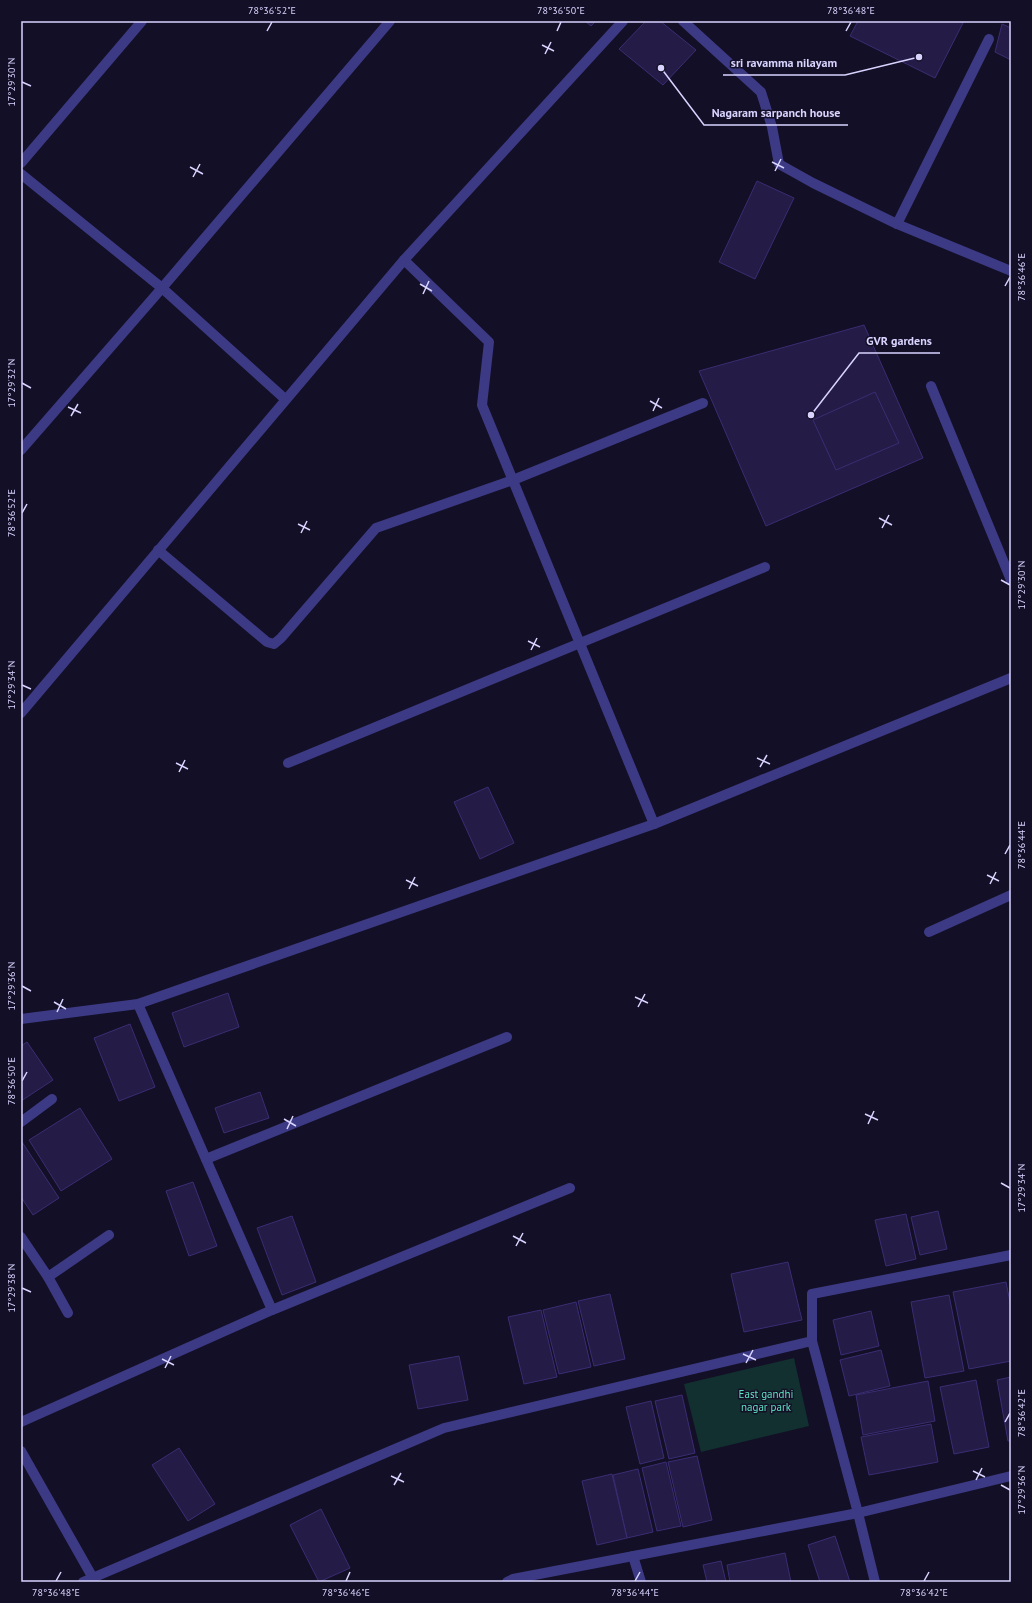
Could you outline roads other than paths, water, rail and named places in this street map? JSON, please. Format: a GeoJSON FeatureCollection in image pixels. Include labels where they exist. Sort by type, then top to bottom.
{"type":"FeatureCollection","features":[{"type":"Feature","properties":{"kind":"street"},"geometry":{"type":"LineString","coordinates":[[21,163],[142,21]]}},
{"type":"Feature","properties":{"kind":"street"},"geometry":{"type":"LineString","coordinates":[[21,450],[162,288],[390,21]]}},
{"type":"Feature","properties":{"kind":"street"},"geometry":{"type":"LineString","coordinates":[[21,713],[404,260],[623,21]]}},
{"type":"Feature","properties":{"kind":"street"},"geometry":{"type":"LineString","coordinates":[[683,21],[761,92],[772,127],[779,164],[813,184],[897,224],[1011,271]]}},
{"type":"Feature","properties":{"kind":"street"},"geometry":{"type":"LineString","coordinates":[[897,224],[988,39]]}},
{"type":"Feature","properties":{"kind":"street"},"geometry":{"type":"LineString","coordinates":[[21,174],[162,288],[285,399]]}},
{"type":"Feature","properties":{"kind":"street"},"geometry":{"type":"LineString","coordinates":[[404,260],[489,342],[482,405],[654,824]]}},
{"type":"Feature","properties":{"kind":"street"},"geometry":{"type":"LineString","coordinates":[[931,386],[1011,580]]}},
{"type":"Feature","properties":{"kind":"street"},"geometry":{"type":"LineString","coordinates":[[158,550],[267,642],[274,644],[281,638],[376,528],[513,480],[703,403]]}},
{"type":"Feature","properties":{"kind":"street"},"geometry":{"type":"LineString","coordinates":[[288,763],[765,567]]}},
{"type":"Feature","properties":{"kind":"street"},"geometry":{"type":"LineString","coordinates":[[21,1019],[138,1004],[654,824],[1011,678]]}},
{"type":"Feature","properties":{"kind":"street"},"geometry":{"type":"LineString","coordinates":[[928,932],[1011,895]]}},
{"type":"Feature","properties":{"kind":"street"},"geometry":{"type":"LineString","coordinates":[[138,1004],[272,1310]]}},
{"type":"Feature","properties":{"kind":"street"},"geometry":{"type":"LineString","coordinates":[[206,1159],[507,1037]]}},
{"type":"Feature","properties":{"kind":"street"},"geometry":{"type":"LineString","coordinates":[[21,1122],[52,1099]]}},
{"type":"Feature","properties":{"kind":"street"},"geometry":{"type":"LineString","coordinates":[[21,1422],[272,1310],[570,1188]]}},
{"type":"Feature","properties":{"kind":"street"},"geometry":{"type":"LineString","coordinates":[[48,1277],[109,1236]]}},
{"type":"Feature","properties":{"kind":"street"},"geometry":{"type":"LineString","coordinates":[[21,1237],[48,1277],[68,1313]]}},
{"type":"Feature","properties":{"kind":"street"},"geometry":{"type":"LineString","coordinates":[[875,1582],[812,1341],[812,1294],[1011,1254]]}},
{"type":"Feature","properties":{"kind":"street"},"geometry":{"type":"LineString","coordinates":[[83,1582],[444,1428],[812,1341]]}},
{"type":"Feature","properties":{"kind":"street"},"geometry":{"type":"LineString","coordinates":[[21,1451],[93,1578]]}},
{"type":"Feature","properties":{"kind":"street"},"geometry":{"type":"LineString","coordinates":[[507,1582],[512,1579],[858,1513],[1011,1476]]}},
{"type":"Feature","properties":{"kind":"street"},"geometry":{"type":"LineString","coordinates":[[633,1556],[641,1582]]}},
{"type":"Feature","properties":{"kind":"place","name":"sri ravamma nilayam"},"geometry":{"type":"Point","coordinates":[919,57]}},
{"type":"Feature","properties":{"kind":"place","name":"Nagaram sarpanch house"},"geometry":{"type":"Point","coordinates":[661,68]}},
{"type":"Feature","properties":{"kind":"place","name":"GVR gardens"},"geometry":{"type":"Point","coordinates":[811,415]}},
{"type":"Feature","properties":{"kind":"park label","name":"East gandhi nagar park"},"geometry":{"type":"Point","coordinates":[766,1400]}}]}
